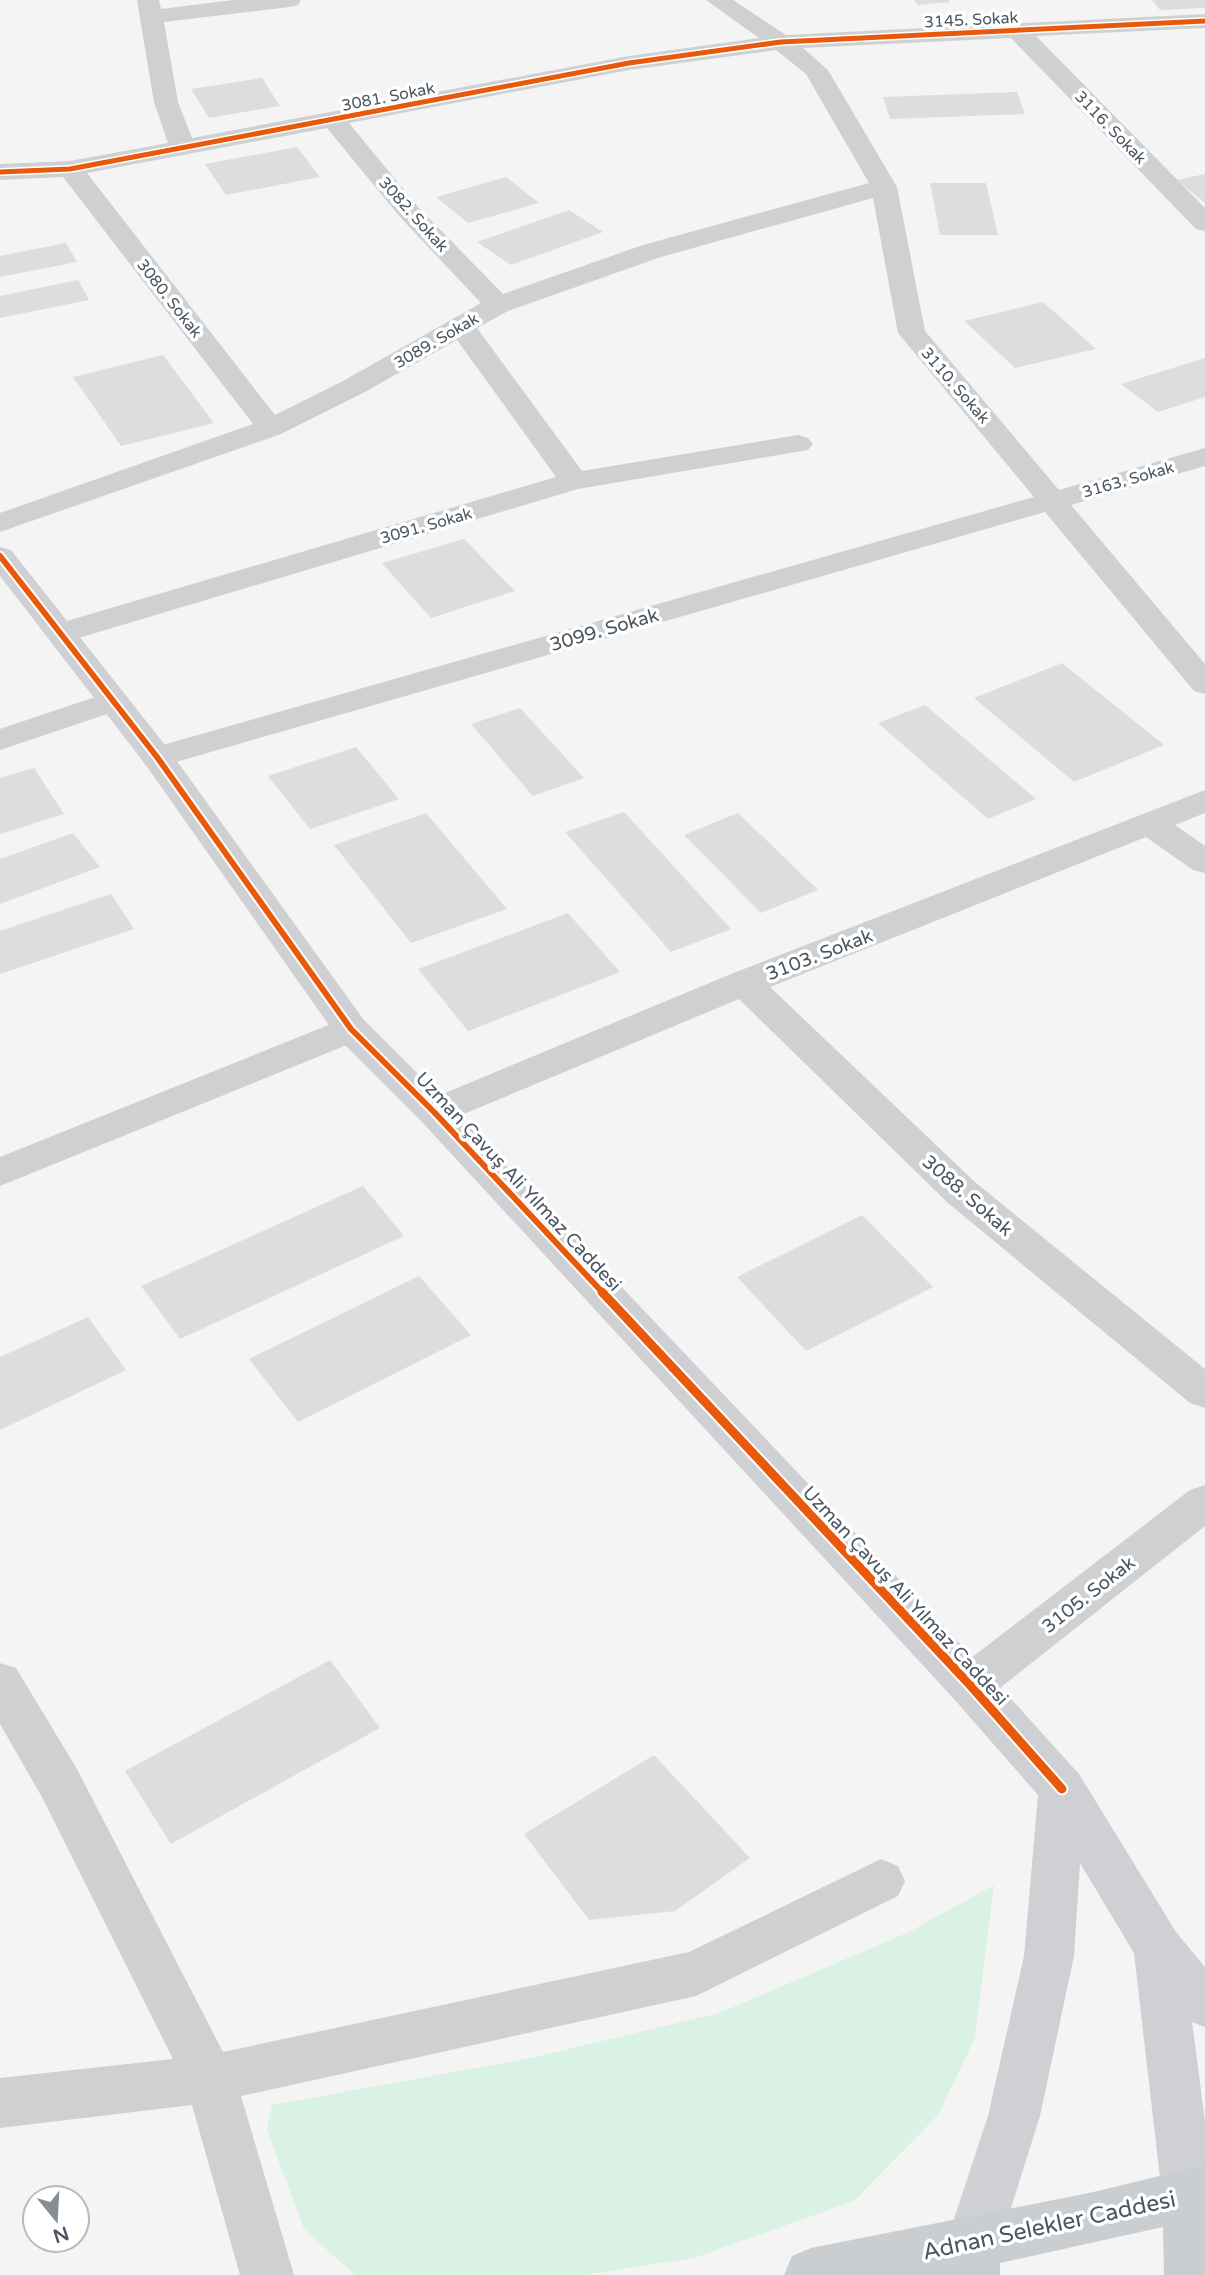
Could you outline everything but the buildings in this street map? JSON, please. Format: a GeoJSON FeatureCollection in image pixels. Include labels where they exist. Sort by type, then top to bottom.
{"type":"FeatureCollection","features":[{"type":"Feature","properties":{"kind":"main road","name":"Adnan Selekler Caddesi"},"geometry":{"type":"LineString","coordinates":[[811,2275],[973,2259],[1089,2219],[1197,2193]]}},
{"type":"Feature","properties":{"kind":"main road"},"geometry":{"type":"LineString","coordinates":[[1191,2275],[1197,2193]]}},
{"type":"Feature","properties":{"kind":"street"},"geometry":{"type":"LineString","coordinates":[[183,149],[166,102],[150,8],[290,0]]}},
{"type":"Feature","properties":{"kind":"street","name":"3110. Sokak"},"geometry":{"type":"LineString","coordinates":[[717,0],[781,41],[816,70],[884,187],[912,333],[1025,465],[1205,684]]}},
{"type":"Feature","properties":{"kind":"street","name":"3145. Sokak"},"geometry":{"type":"LineString","coordinates":[[781,41],[1205,21]]}},
{"type":"Feature","properties":{"kind":"street","name":"3116. Sokak"},"geometry":{"type":"LineString","coordinates":[[1017,30],[1205,223]]}},
{"type":"Feature","properties":{"kind":"street","name":"3081. Sokak"},"geometry":{"type":"LineString","coordinates":[[0,172],[70,169],[629,63],[781,41]]}},
{"type":"Feature","properties":{"kind":"street","name":"3082. Sokak"},"geometry":{"type":"LineString","coordinates":[[334,121],[409,212],[498,305]]}},
{"type":"Feature","properties":{"kind":"street","name":"3080. Sokak"},"geometry":{"type":"LineString","coordinates":[[70,169],[271,428]]}},
{"type":"Feature","properties":{"kind":"street","name":"3089. Sokak"},"geometry":{"type":"LineString","coordinates":[[0,523],[271,428],[353,387],[498,305],[652,251],[884,187]]}},
{"type":"Feature","properties":{"kind":"street"},"geometry":{"type":"LineString","coordinates":[[461,326],[574,481]]}},
{"type":"Feature","properties":{"kind":"street","name":"3091. Sokak"},"geometry":{"type":"LineString","coordinates":[[61,633],[574,481],[798,444]]}},
{"type":"Feature","properties":{"kind":"street","name":"3163. Sokak"},"geometry":{"type":"LineString","coordinates":[[1052,501],[1205,457]]}},
{"type":"Feature","properties":{"kind":"street","name":"3099. Sokak"},"geometry":{"type":"LineString","coordinates":[[157,757],[1052,501]]}},
{"type":"Feature","properties":{"kind":"street","name":"Uzman Çavuş Ali Yılmaz Caddesi"},"geometry":{"type":"LineString","coordinates":[[0,556],[157,757],[351,1029],[434,1112],[970,1685],[1062,1789],[1158,1948],[1205,2004]]}},
{"type":"Feature","properties":{"kind":"street"},"geometry":{"type":"LineString","coordinates":[[0,740],[113,701]]}},
{"type":"Feature","properties":{"kind":"street","name":"3103. Sokak"},"geometry":{"type":"LineString","coordinates":[[434,1112],[744,983],[1205,801]]}},
{"type":"Feature","properties":{"kind":"street"},"geometry":{"type":"LineString","coordinates":[[1151,824],[1205,862]]}},
{"type":"Feature","properties":{"kind":"street","name":"3088. Sokak"},"geometry":{"type":"LineString","coordinates":[[744,983],[962,1193],[1205,1392]]}},
{"type":"Feature","properties":{"kind":"street"},"geometry":{"type":"LineString","coordinates":[[0,1172],[351,1029]]}},
{"type":"Feature","properties":{"kind":"street","name":"3105. Sokak"},"geometry":{"type":"LineString","coordinates":[[970,1685],[1205,1502]]}},
{"type":"Feature","properties":{"kind":"street"},"geometry":{"type":"LineString","coordinates":[[0,1682],[60,1784],[210,2079],[267,2275]]}},
{"type":"Feature","properties":{"kind":"street"},"geometry":{"type":"LineString","coordinates":[[973,2259],[1014,2116],[1049,1956],[1062,1789]]}},
{"type":"Feature","properties":{"kind":"street"},"geometry":{"type":"LineString","coordinates":[[0,2103],[210,2079],[696,1973],[881,1881]]}},
{"type":"Feature","properties":{"kind":"street"},"geometry":{"type":"LineString","coordinates":[[1158,1948],[1197,2193]]}},
{"type":"Feature","properties":{"kind":"green space"},"geometry":{"type":"Polygon","coordinates":[[[994,1885],[975,2038],[938,2115],[854,2201],[694,2258],[583,2275],[355,2275],[304,2229],[267,2130],[272,2105],[531,2058],[719,2013],[909,1932],[994,1885]]]}},
{"type":"Feature","properties":{"kind":"cycle path"},"geometry":{"type":"LineString","coordinates":[[0,172],[70,169],[629,63],[781,42],[1205,21]]}},
{"type":"Feature","properties":{"kind":"cycle path"},"geometry":{"type":"LineString","coordinates":[[0,556],[157,757],[351,1029],[434,1112],[970,1685],[1062,1789]]}}]}
